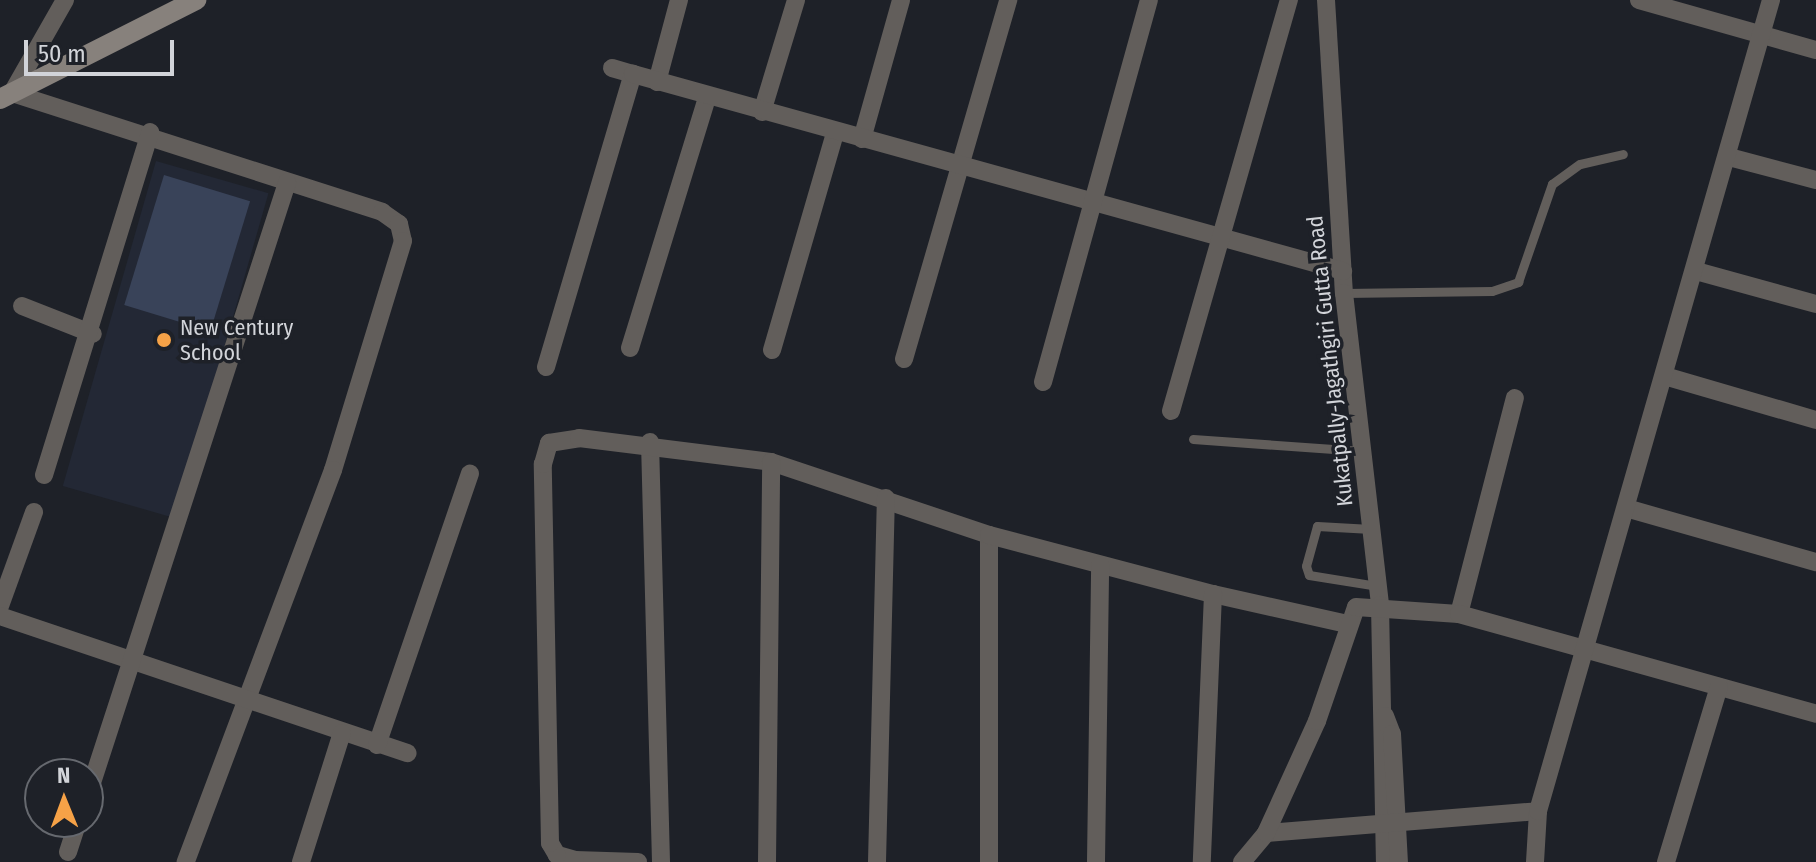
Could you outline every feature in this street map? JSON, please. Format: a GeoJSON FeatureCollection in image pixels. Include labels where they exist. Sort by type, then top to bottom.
{"type":"FeatureCollection","features":[{"type":"Feature","properties":{"kind":"street"},"geometry":{"type":"LineString","coordinates":[[6,96],[65,0]]}},
{"type":"Feature","properties":{"kind":"street"},"geometry":{"type":"LineString","coordinates":[[6,96],[196,0]]}},
{"type":"Feature","properties":{"kind":"street"},"geometry":{"type":"LineString","coordinates":[[657,82],[679,0]]}},
{"type":"Feature","properties":{"kind":"street"},"geometry":{"type":"LineString","coordinates":[[762,112],[796,0]]}},
{"type":"Feature","properties":{"kind":"street"},"geometry":{"type":"LineString","coordinates":[[862,139],[901,0]]}},
{"type":"Feature","properties":{"kind":"street"},"geometry":{"type":"LineString","coordinates":[[904,359],[963,169],[1008,0]]}},
{"type":"Feature","properties":{"kind":"street"},"geometry":{"type":"LineString","coordinates":[[1043,382],[1149,0]]}},
{"type":"Feature","properties":{"kind":"street"},"geometry":{"type":"LineString","coordinates":[[1171,411],[1218,235],[1289,0]]}},
{"type":"Feature","properties":{"kind":"street","name":"Kukatpally-Jagathgiri Gutta Road"},"geometry":{"type":"LineString","coordinates":[[1326,0],[1344,293],[1379,595],[1390,824]]}},
{"type":"Feature","properties":{"kind":"street"},"geometry":{"type":"LineString","coordinates":[[1535,862],[1538,811],[1583,649],[1668,377],[1771,0]]}},
{"type":"Feature","properties":{"kind":"street"},"geometry":{"type":"LineString","coordinates":[[1650,1],[1816,50]]}},
{"type":"Feature","properties":{"kind":"street"},"geometry":{"type":"LineString","coordinates":[[612,68],[707,98],[1343,271]]}},
{"type":"Feature","properties":{"kind":"street"},"geometry":{"type":"LineString","coordinates":[[546,367],[633,74]]}},
{"type":"Feature","properties":{"kind":"street"},"geometry":{"type":"LineString","coordinates":[[6,96],[150,132],[287,183],[382,212],[399,224],[403,241],[333,470],[186,862]]}},
{"type":"Feature","properties":{"kind":"street"},"geometry":{"type":"LineString","coordinates":[[630,348],[707,98]]}},
{"type":"Feature","properties":{"kind":"street"},"geometry":{"type":"LineString","coordinates":[[44,475],[93,334],[150,132]]}},
{"type":"Feature","properties":{"kind":"street"},"geometry":{"type":"LineString","coordinates":[[772,350],[835,133]]}},
{"type":"Feature","properties":{"kind":"street"},"geometry":{"type":"LineString","coordinates":[[1729,157],[1816,180]]}},
{"type":"Feature","properties":{"kind":"street"},"geometry":{"type":"LineString","coordinates":[[101,758],[134,664],[287,183]]}},
{"type":"Feature","properties":{"kind":"street"},"geometry":{"type":"LineString","coordinates":[[1696,271],[1816,304]]}},
{"type":"Feature","properties":{"kind":"street"},"geometry":{"type":"LineString","coordinates":[[22,306],[93,334]]}},
{"type":"Feature","properties":{"kind":"street"},"geometry":{"type":"LineString","coordinates":[[1668,377],[1816,420]]}},
{"type":"Feature","properties":{"kind":"street"},"geometry":{"type":"LineString","coordinates":[[1459,614],[1515,398]]}},
{"type":"Feature","properties":{"kind":"street"},"geometry":{"type":"LineString","coordinates":[[650,442],[661,862]]}},
{"type":"Feature","properties":{"kind":"street"},"geometry":{"type":"LineString","coordinates":[[638,862],[575,860],[557,855],[550,843],[543,464],[549,443],[650,442],[771,462],[989,535],[1213,594],[1347,624]]}},
{"type":"Feature","properties":{"kind":"street"},"geometry":{"type":"LineString","coordinates":[[767,862],[771,462]]}},
{"type":"Feature","properties":{"kind":"street"},"geometry":{"type":"LineString","coordinates":[[377,745],[470,474]]}},
{"type":"Feature","properties":{"kind":"street"},"geometry":{"type":"LineString","coordinates":[[877,862],[886,498]]}},
{"type":"Feature","properties":{"kind":"street"},"geometry":{"type":"LineString","coordinates":[[1626,508],[1816,562]]}},
{"type":"Feature","properties":{"kind":"street"},"geometry":{"type":"LineString","coordinates":[[0,606],[34,512]]}},
{"type":"Feature","properties":{"kind":"street"},"geometry":{"type":"LineString","coordinates":[[989,535],[989,862]]}},
{"type":"Feature","properties":{"kind":"street"},"geometry":{"type":"LineString","coordinates":[[1096,862],[1100,565]]}},
{"type":"Feature","properties":{"kind":"street"},"geometry":{"type":"LineString","coordinates":[[1202,862],[1213,594]]}},
{"type":"Feature","properties":{"kind":"street"},"geometry":{"type":"LineString","coordinates":[[1247,859],[1266,833],[1317,721],[1347,624],[1356,607],[1379,595],[1459,614],[1816,714]]}},
{"type":"Feature","properties":{"kind":"street"},"geometry":{"type":"LineString","coordinates":[[0,616],[245,702],[408,753]]}},
{"type":"Feature","properties":{"kind":"street"},"geometry":{"type":"LineString","coordinates":[[1666,862],[1719,687]]}},
{"type":"Feature","properties":{"kind":"street"},"geometry":{"type":"LineString","coordinates":[[301,862],[342,733]]}},
{"type":"Feature","properties":{"kind":"street"},"geometry":{"type":"LineString","coordinates":[[1266,833],[1538,811]]}},
{"type":"Feature","properties":{"kind":"street"},"geometry":{"type":"LineString","coordinates":[[1385,862],[1390,824]]}},
{"type":"Feature","properties":{"kind":"street"},"geometry":{"type":"LineString","coordinates":[[1390,824],[1399,862]]}},
{"type":"Feature","properties":{"kind":"street"},"geometry":{"type":"LineString","coordinates":[[68,852],[73,838]]}},
{"type":"Feature","properties":{"kind":"lane"},"geometry":{"type":"LineString","coordinates":[[1344,293],[1492,291],[1518,282],[1552,184],[1580,164],[1623,154]]}},
{"type":"Feature","properties":{"kind":"lane"},"geometry":{"type":"LineString","coordinates":[[1193,439],[1362,451]]}},
{"type":"Feature","properties":{"kind":"lane"},"geometry":{"type":"LineString","coordinates":[[1371,529],[1317,526],[1306,566],[1309,575],[1379,595]]}},
{"type":"Feature","properties":{"kind":"shaded area","name":"New Century School"},"geometry":{"type":"Polygon","coordinates":[[[156,161],[268,193],[175,518],[63,486],[156,161]]]}},
{"type":"Feature","properties":{"kind":"shaded area"},"geometry":{"type":"Polygon","coordinates":[[[164,175],[250,201],[210,331],[124,305],[164,175]]]}},
{"type":"Feature","properties":{"kind":"place","name":"New Century School"},"geometry":{"type":"Point","coordinates":[164,340]}}]}
